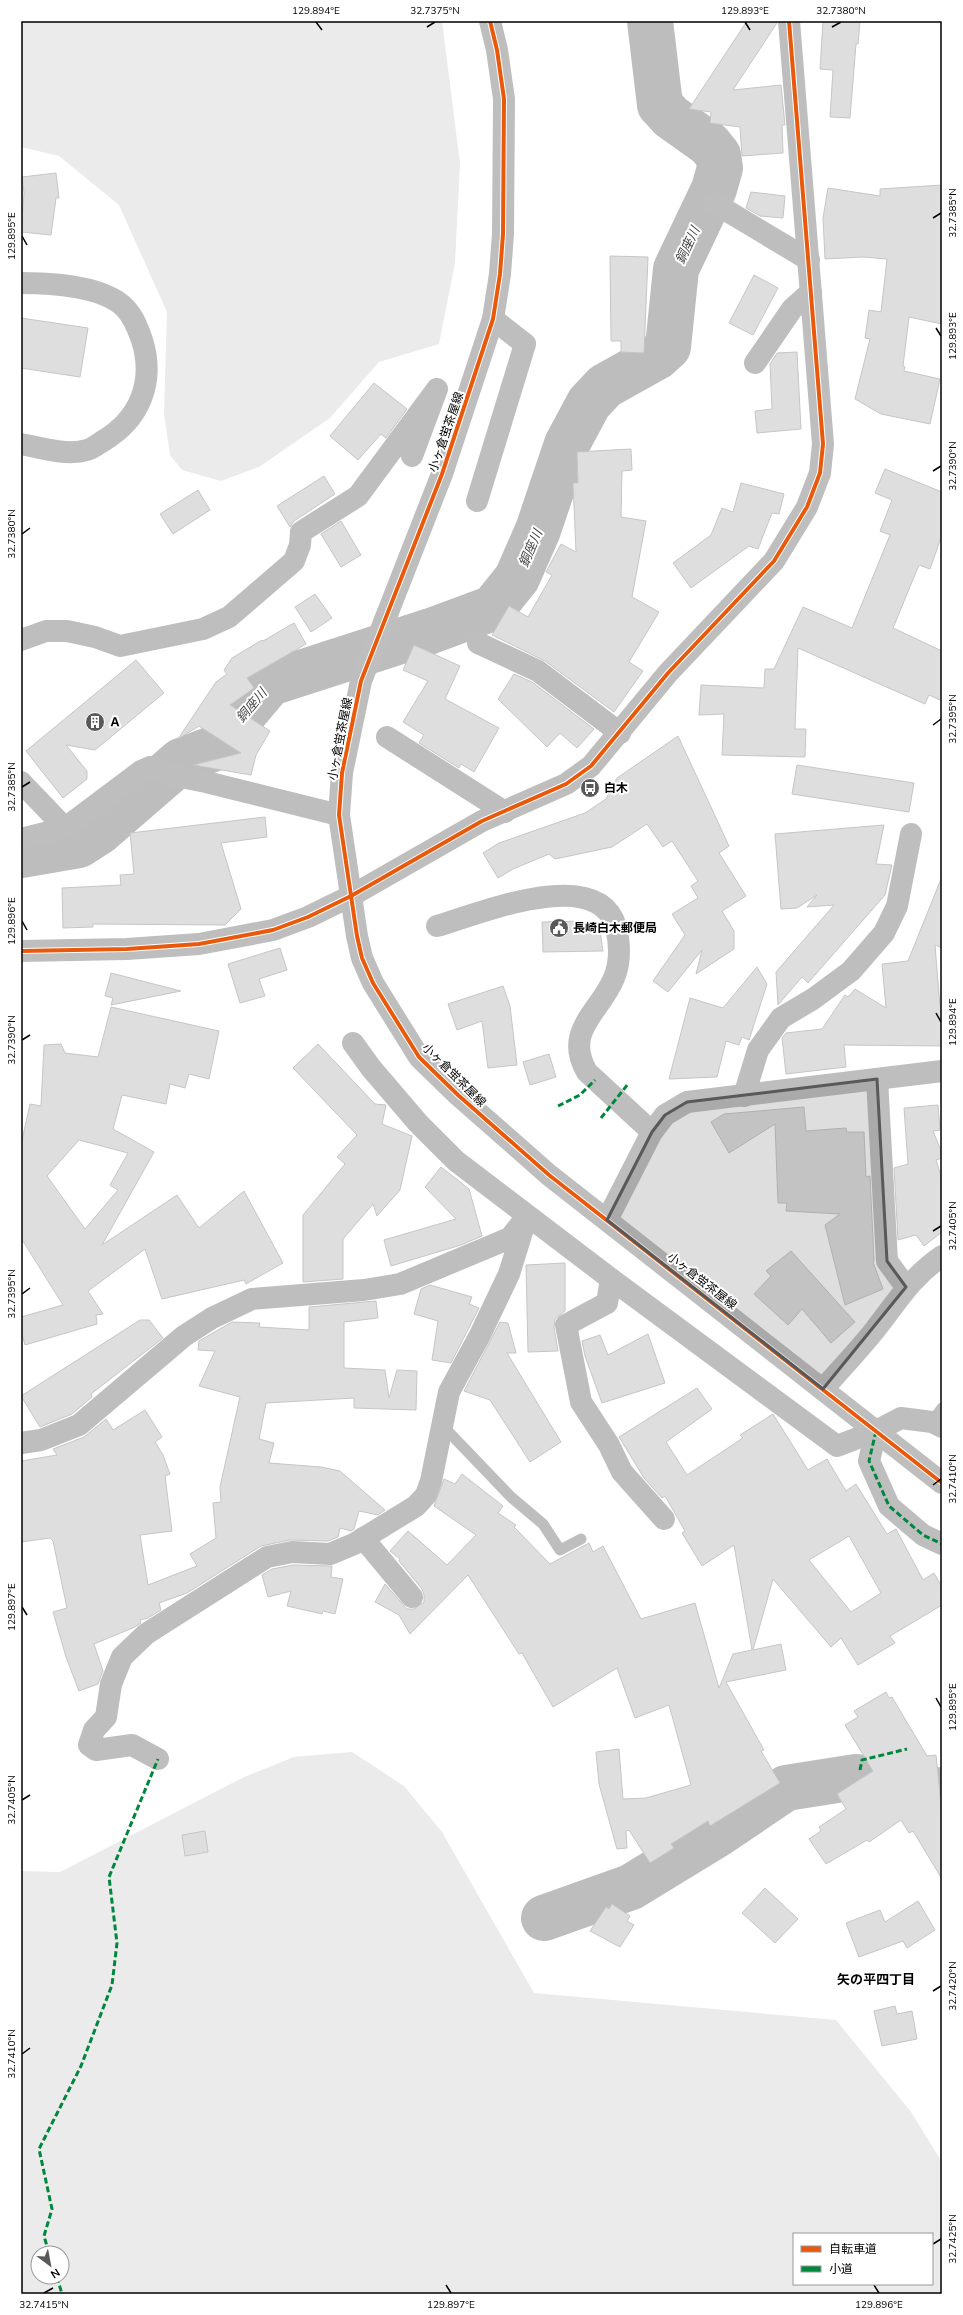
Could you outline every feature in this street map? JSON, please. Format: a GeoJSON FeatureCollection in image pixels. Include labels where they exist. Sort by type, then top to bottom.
{"type":"FeatureCollection","features":[{"type":"Feature","properties":{"kind":"street","name":"小ヶ倉蛍茶屋線"},"geometry":{"type":"LineString","coordinates":[[490,21],[497,50],[504,99],[503,234],[493,320],[442,474],[361,682],[342,773],[339,815],[357,936],[362,958],[373,983],[419,1057],[458,1095],[549,1175],[942,1484]]}},
{"type":"Feature","properties":{"kind":"street"},"geometry":{"type":"LineString","coordinates":[[21,951],[127,949],[199,944],[273,930],[308,917],[351,896],[482,822],[572,780],[592,766],[668,673],[774,561],[807,507],[820,473],[823,444],[789,21]]}},
{"type":"Feature","properties":{"kind":"street"},"geometry":{"type":"LineString","coordinates":[[714,203],[808,260]]}},
{"type":"Feature","properties":{"kind":"street"},"geometry":{"type":"LineString","coordinates":[[21,283],[88,290],[112,299],[125,308],[138,327],[146,353],[146,379],[142,398],[133,415],[118,432],[87,450],[65,451],[21,444]]}},
{"type":"Feature","properties":{"kind":"street"},"geometry":{"type":"LineString","coordinates":[[755,363],[792,308],[811,292]]}},
{"type":"Feature","properties":{"kind":"street"},"geometry":{"type":"LineString","coordinates":[[477,502],[525,344],[493,320]]}},
{"type":"Feature","properties":{"kind":"street"},"geometry":{"type":"LineString","coordinates":[[21,640],[46,631],[68,631],[95,636],[120,646],[203,629],[229,617],[294,561],[300,545],[301,532],[358,496],[437,389],[412,456]]}},
{"type":"Feature","properties":{"kind":"street"},"geometry":{"type":"LineString","coordinates":[[478,643],[538,670],[620,733]]}},
{"type":"Feature","properties":{"kind":"street"},"geometry":{"type":"LineString","coordinates":[[387,737],[505,812]]}},
{"type":"Feature","properties":{"kind":"street"},"geometry":{"type":"LineString","coordinates":[[21,839],[65,828],[141,771],[150,767],[176,776],[339,815]]}},
{"type":"Feature","properties":{"kind":"street"},"geometry":{"type":"LineString","coordinates":[[21,782],[65,828]]}},
{"type":"Feature","properties":{"kind":"street"},"geometry":{"type":"LineString","coordinates":[[744,1096],[758,1050],[781,1018],[813,999],[851,971],[884,933],[897,906],[911,834]]}},
{"type":"Feature","properties":{"kind":"street"},"geometry":{"type":"LineString","coordinates":[[437,926],[524,899],[560,896],[580,897],[602,905],[613,917],[620,955],[614,978],[581,1034],[579,1051],[581,1062],[587,1072],[652,1132]]}},
{"type":"Feature","properties":{"kind":"street"},"geometry":{"type":"LineString","coordinates":[[354,1043],[371,1068],[418,1123],[456,1161],[611,1279],[837,1446],[876,1431],[901,1418],[939,1419]]}},
{"type":"Feature","properties":{"kind":"street"},"geometry":{"type":"LineString","coordinates":[[607,1220],[652,1132],[665,1115],[686,1102],[942,1071]]}},
{"type":"Feature","properties":{"kind":"street"},"geometry":{"type":"LineString","coordinates":[[877,1079],[887,1261],[906,1287]]}},
{"type":"Feature","properties":{"kind":"street"},"geometry":{"type":"LineString","coordinates":[[158,1759],[132,1745],[96,1750],[89,1745],[94,1730],[106,1717],[111,1684],[122,1657],[146,1634],[267,1557],[292,1552],[330,1554],[363,1538],[416,1506],[426,1495],[431,1481],[449,1392],[480,1335],[509,1274],[527,1216]]}},
{"type":"Feature","properties":{"kind":"street"},"geometry":{"type":"LineString","coordinates":[[21,1443],[41,1440],[79,1425],[184,1336],[212,1318],[252,1299],[364,1290],[400,1284],[510,1238],[527,1216]]}},
{"type":"Feature","properties":{"kind":"street"},"geometry":{"type":"LineString","coordinates":[[823,1389],[874,1331],[906,1287],[922,1269],[942,1256]]}},
{"type":"Feature","properties":{"kind":"street"},"geometry":{"type":"LineString","coordinates":[[611,1279],[607,1303],[566,1324],[581,1402],[609,1445],[622,1472],[664,1519]]}},
{"type":"Feature","properties":{"kind":"street"},"geometry":{"type":"LineString","coordinates":[[876,1431],[869,1461],[890,1506],[923,1535],[942,1544]]}},
{"type":"Feature","properties":{"kind":"street"},"geometry":{"type":"LineString","coordinates":[[363,1538],[412,1597]]}},
{"type":"Feature","properties":{"kind":"lane"},"geometry":{"type":"LineString","coordinates":[[442,1425],[511,1496],[543,1524],[560,1550],[581,1539]]}},
{"type":"Feature","properties":{"kind":"highlighted area"},"geometry":{"type":"Polygon","coordinates":[[[877,1079],[887,1261],[906,1287],[823,1389],[607,1220],[652,1132],[665,1115],[687,1102],[877,1079]]]}},
{"type":"Feature","properties":{"kind":"shaded area"},"geometry":{"type":"Polygon","coordinates":[[[21,21],[442,21],[460,163],[455,263],[439,344],[379,362],[330,418],[259,467],[221,481],[182,470],[170,455],[164,414],[167,312],[119,205],[59,156],[21,147],[21,21]]]}},
{"type":"Feature","properties":{"kind":"shaded area"},"geometry":{"type":"Polygon","coordinates":[[[352,1752],[404,1786],[442,1832],[534,1993],[836,2020],[911,2112],[942,2162],[942,2294],[21,2294],[21,1871],[60,1872],[244,1777],[294,1757],[352,1752]]]}},
{"type":"Feature","properties":{"kind":"building"},"geometry":{"type":"Polygon","coordinates":[[[747,21],[777,21],[777,23],[733,90],[781,85],[785,125],[782,125],[783,153],[742,156],[740,127],[710,123],[711,112],[689,109],[747,21]]]}},
{"type":"Feature","properties":{"kind":"building"},"geometry":{"type":"Polygon","coordinates":[[[823,21],[860,21],[858,44],[856,44],[850,118],[830,117],[833,70],[820,69],[823,21]]]}},
{"type":"Feature","properties":{"kind":"building"},"geometry":{"type":"Polygon","coordinates":[[[56,173],[59,198],[56,198],[51,235],[21,232],[24,193],[22,177],[56,173]]]}},
{"type":"Feature","properties":{"kind":"building"},"geometry":{"type":"Polygon","coordinates":[[[942,185],[942,324],[909,317],[903,366],[905,367],[904,371],[940,379],[930,424],[881,414],[855,399],[870,339],[865,338],[869,310],[881,312],[887,259],[863,257],[825,259],[823,218],[828,188],[880,196],[880,189],[942,185]]]}},
{"type":"Feature","properties":{"kind":"building"},"geometry":{"type":"Polygon","coordinates":[[[751,192],[785,196],[783,218],[760,216],[746,208],[751,192]]]}},
{"type":"Feature","properties":{"kind":"building"},"geometry":{"type":"Polygon","coordinates":[[[610,256],[648,257],[644,353],[621,352],[621,341],[611,341],[610,256]]]}},
{"type":"Feature","properties":{"kind":"building"},"geometry":{"type":"Polygon","coordinates":[[[754,275],[778,288],[753,335],[729,323],[754,275]]]}},
{"type":"Feature","properties":{"kind":"building"},"geometry":{"type":"Polygon","coordinates":[[[21,318],[88,328],[80,377],[21,368],[21,318]]]}},
{"type":"Feature","properties":{"kind":"building"},"geometry":{"type":"Polygon","coordinates":[[[797,352],[801,429],[757,433],[755,411],[772,409],[770,364],[777,353],[797,352]]]}},
{"type":"Feature","properties":{"kind":"building"},"geometry":{"type":"Polygon","coordinates":[[[374,383],[407,409],[386,438],[381,434],[358,460],[330,436],[374,383]]]}},
{"type":"Feature","properties":{"kind":"building"},"geometry":{"type":"Polygon","coordinates":[[[631,449],[632,470],[622,471],[621,517],[646,521],[632,597],[659,612],[629,662],[643,671],[614,712],[545,661],[492,635],[509,606],[528,617],[552,575],[546,572],[561,544],[576,552],[573,483],[578,483],[577,452],[631,449]]]}},
{"type":"Feature","properties":{"kind":"building"},"geometry":{"type":"Polygon","coordinates":[[[885,469],[942,492],[942,535],[930,569],[919,565],[893,628],[942,651],[942,701],[929,695],[925,704],[798,648],[795,729],[806,729],[805,757],[722,755],[724,714],[699,715],[701,685],[764,688],[765,669],[774,669],[803,607],[852,628],[890,535],[880,531],[892,500],[875,493],[885,469]]]}},
{"type":"Feature","properties":{"kind":"building"},"geometry":{"type":"Polygon","coordinates":[[[324,476],[335,494],[294,521],[290,527],[277,506],[324,476]]]}},
{"type":"Feature","properties":{"kind":"building"},"geometry":{"type":"Polygon","coordinates":[[[741,483],[784,494],[779,514],[772,513],[758,549],[749,546],[691,588],[673,563],[711,535],[722,508],[733,512],[741,483]]]}},
{"type":"Feature","properties":{"kind":"building"},"geometry":{"type":"Polygon","coordinates":[[[198,490],[210,510],[173,534],[160,514],[198,490]]]}},
{"type":"Feature","properties":{"kind":"building"},"geometry":{"type":"Polygon","coordinates":[[[341,521],[361,555],[341,567],[321,534],[341,521]]]}},
{"type":"Feature","properties":{"kind":"building"},"geometry":{"type":"Polygon","coordinates":[[[315,594],[332,618],[311,632],[295,607],[315,594]]]}},
{"type":"Feature","properties":{"kind":"building"},"geometry":{"type":"Polygon","coordinates":[[[294,623],[306,644],[247,678],[254,688],[230,705],[270,731],[256,755],[251,775],[193,765],[241,753],[199,726],[178,739],[216,682],[227,674],[224,670],[232,658],[294,623]]]}},
{"type":"Feature","properties":{"kind":"building"},"geometry":{"type":"Polygon","coordinates":[[[414,645],[460,666],[445,699],[499,728],[474,772],[461,764],[459,768],[419,743],[424,735],[403,722],[428,681],[403,670],[414,645]]]}},
{"type":"Feature","properties":{"kind":"building","name":"Ａ"},"geometry":{"type":"Polygon","coordinates":[[[136,660],[164,693],[95,750],[66,745],[87,771],[87,779],[63,798],[26,751],[136,660]]]}},
{"type":"Feature","properties":{"kind":"building"},"geometry":{"type":"Polygon","coordinates":[[[514,674],[532,682],[594,729],[577,748],[560,733],[547,747],[498,699],[514,674]]]}},
{"type":"Feature","properties":{"kind":"building"},"geometry":{"type":"Polygon","coordinates":[[[678,736],[729,846],[719,853],[746,896],[722,911],[734,931],[734,949],[696,974],[702,950],[668,992],[653,981],[685,935],[672,914],[698,898],[691,886],[698,881],[672,841],[663,847],[647,824],[612,847],[555,859],[549,854],[513,869],[498,878],[483,853],[499,843],[585,813],[606,799],[617,778],[678,736]]]}},
{"type":"Feature","properties":{"kind":"building"},"geometry":{"type":"Polygon","coordinates":[[[797,765],[914,783],[909,812],[792,794],[797,765]]]}},
{"type":"Feature","properties":{"kind":"building"},"geometry":{"type":"Polygon","coordinates":[[[265,817],[267,837],[221,843],[241,909],[225,925],[93,924],[93,927],[63,928],[62,888],[121,885],[120,875],[134,874],[130,833],[265,817]]]}},
{"type":"Feature","properties":{"kind":"building"},"geometry":{"type":"Polygon","coordinates":[[[884,825],[876,864],[892,865],[885,895],[808,983],[802,977],[778,1005],[776,972],[834,905],[807,907],[817,895],[797,908],[781,909],[775,834],[884,825]]]}},
{"type":"Feature","properties":{"kind":"building"},"geometry":{"type":"Polygon","coordinates":[[[941,879],[942,948],[935,945],[940,1006],[942,1006],[942,1046],[844,1045],[846,1067],[786,1074],[782,1038],[786,1033],[822,1029],[845,995],[848,997],[855,989],[886,1008],[882,964],[908,961],[941,879]]]}},
{"type":"Feature","properties":{"kind":"building"},"geometry":{"type":"Polygon","coordinates":[[[582,921],[582,925],[599,924],[603,951],[543,952],[542,922],[582,921]]]}},
{"type":"Feature","properties":{"kind":"building"},"geometry":{"type":"Polygon","coordinates":[[[280,948],[287,970],[259,979],[265,996],[240,1003],[228,964],[280,948]]]}},
{"type":"Feature","properties":{"kind":"building"},"geometry":{"type":"Polygon","coordinates":[[[757,967],[767,984],[749,1040],[742,1037],[739,1045],[726,1041],[717,1077],[669,1079],[690,998],[723,1008],[757,967]]]}},
{"type":"Feature","properties":{"kind":"building"},"geometry":{"type":"Polygon","coordinates":[[[111,973],[181,991],[111,1005],[113,998],[105,996],[111,973]]]}},
{"type":"Feature","properties":{"kind":"building"},"geometry":{"type":"Polygon","coordinates":[[[503,986],[510,1006],[517,1065],[488,1068],[482,1021],[457,1030],[448,1004],[503,986]]]}},
{"type":"Feature","properties":{"kind":"building"},"geometry":{"type":"Polygon","coordinates":[[[111,1007],[219,1031],[209,1079],[189,1074],[185,1088],[170,1084],[166,1104],[122,1095],[113,1129],[154,1152],[102,1245],[177,1195],[199,1228],[244,1191],[283,1263],[246,1284],[244,1280],[162,1299],[145,1249],[88,1291],[103,1314],[96,1315],[97,1324],[25,1345],[21,1331],[21,1317],[63,1305],[21,1238],[21,1145],[30,1104],[41,1106],[44,1045],[61,1044],[65,1053],[98,1057],[111,1007]],[[79,1140],[47,1176],[85,1229],[118,1190],[110,1185],[128,1153],[79,1140]]]}},
{"type":"Feature","properties":{"kind":"building"},"geometry":{"type":"Polygon","coordinates":[[[318,1044],[375,1104],[386,1105],[382,1124],[412,1136],[400,1190],[377,1216],[373,1204],[343,1239],[343,1279],[303,1282],[303,1215],[345,1164],[337,1157],[357,1135],[293,1068],[318,1044]]]}},
{"type":"Feature","properties":{"kind":"building"},"geometry":{"type":"Polygon","coordinates":[[[549,1054],[556,1077],[530,1085],[523,1062],[549,1054]]]}},
{"type":"Feature","properties":{"kind":"building"},"geometry":{"type":"Polygon","coordinates":[[[938,1105],[940,1130],[933,1131],[942,1153],[942,1158],[936,1160],[942,1179],[942,1232],[924,1246],[916,1235],[898,1240],[894,1168],[908,1164],[904,1108],[938,1105]]]}},
{"type":"Feature","properties":{"kind":"building"},"geometry":{"type":"Polygon","coordinates":[[[804,1107],[806,1131],[846,1128],[847,1132],[864,1132],[866,1177],[870,1176],[873,1262],[883,1289],[845,1305],[825,1225],[840,1214],[786,1211],[787,1203],[778,1203],[775,1124],[729,1153],[711,1122],[724,1114],[804,1107]]]}},
{"type":"Feature","properties":{"kind":"building"},"geometry":{"type":"Polygon","coordinates":[[[441,1167],[469,1189],[482,1236],[461,1245],[391,1266],[384,1240],[456,1219],[425,1187],[441,1167]]]}},
{"type":"Feature","properties":{"kind":"building"},"geometry":{"type":"Polygon","coordinates":[[[791,1251],[855,1322],[831,1343],[802,1309],[788,1325],[754,1294],[771,1276],[766,1271],[791,1251]]]}},
{"type":"Feature","properties":{"kind":"building"},"geometry":{"type":"Polygon","coordinates":[[[565,1263],[565,1311],[555,1319],[554,1327],[558,1351],[528,1352],[526,1265],[565,1263]]]}},
{"type":"Feature","properties":{"kind":"building"},"geometry":{"type":"Polygon","coordinates":[[[430,1285],[472,1297],[469,1304],[479,1308],[451,1363],[432,1360],[438,1321],[414,1314],[421,1289],[430,1285]]]}},
{"type":"Feature","properties":{"kind":"building"},"geometry":{"type":"Polygon","coordinates":[[[376,1301],[378,1318],[344,1322],[344,1368],[385,1370],[389,1398],[397,1370],[417,1371],[416,1410],[354,1408],[354,1398],[266,1403],[259,1439],[274,1443],[269,1463],[321,1467],[340,1471],[385,1510],[378,1515],[359,1511],[354,1529],[351,1531],[340,1528],[338,1537],[328,1541],[290,1540],[261,1546],[187,1593],[159,1603],[161,1610],[148,1618],[140,1620],[141,1623],[135,1627],[94,1644],[103,1671],[98,1684],[79,1691],[66,1657],[53,1612],[67,1608],[53,1541],[50,1538],[21,1542],[21,1461],[57,1455],[53,1449],[84,1437],[106,1419],[113,1430],[145,1410],[162,1437],[155,1442],[163,1455],[170,1474],[165,1476],[172,1531],[140,1535],[148,1585],[197,1566],[190,1554],[216,1538],[213,1503],[221,1502],[220,1487],[240,1397],[199,1386],[215,1351],[198,1350],[199,1341],[232,1322],[260,1323],[259,1327],[309,1330],[309,1307],[376,1301]]]}},
{"type":"Feature","properties":{"kind":"building"},"geometry":{"type":"Polygon","coordinates":[[[140,1320],[149,1320],[163,1338],[91,1394],[92,1397],[72,1414],[40,1427],[21,1396],[140,1320]]]}},
{"type":"Feature","properties":{"kind":"building"},"geometry":{"type":"Polygon","coordinates":[[[500,1322],[508,1323],[516,1353],[507,1353],[561,1442],[530,1462],[490,1400],[464,1391],[500,1322]]]}},
{"type":"Feature","properties":{"kind":"building"},"geometry":{"type":"Polygon","coordinates":[[[648,1334],[665,1383],[602,1403],[585,1356],[582,1341],[600,1335],[608,1355],[648,1334]]]}},
{"type":"Feature","properties":{"kind":"building"},"geometry":{"type":"Polygon","coordinates":[[[697,1388],[712,1409],[666,1442],[687,1475],[743,1438],[740,1435],[773,1414],[808,1470],[827,1459],[846,1491],[856,1484],[887,1534],[896,1529],[923,1580],[934,1573],[942,1587],[942,1605],[890,1636],[895,1643],[858,1665],[841,1638],[831,1647],[773,1579],[753,1650],[781,1644],[786,1670],[726,1682],[764,1750],[761,1751],[780,1783],[710,1826],[708,1821],[671,1844],[674,1848],[650,1863],[629,1830],[626,1831],[627,1848],[617,1849],[599,1784],[596,1752],[619,1749],[623,1799],[646,1798],[691,1785],[669,1705],[635,1718],[617,1668],[553,1707],[522,1653],[519,1654],[468,1575],[410,1634],[399,1615],[375,1602],[385,1584],[407,1609],[414,1609],[424,1602],[422,1589],[399,1561],[400,1559],[390,1551],[408,1531],[447,1565],[476,1535],[434,1506],[444,1479],[455,1484],[462,1474],[503,1506],[498,1513],[516,1525],[514,1527],[550,1564],[589,1543],[593,1552],[603,1546],[641,1619],[695,1603],[719,1688],[733,1654],[752,1650],[734,1545],[702,1566],[682,1533],[685,1531],[665,1496],[662,1498],[644,1478],[619,1437],[697,1388]],[[849,1536],[809,1560],[851,1612],[881,1593],[849,1536]]]}},
{"type":"Feature","properties":{"kind":"building"},"geometry":{"type":"Polygon","coordinates":[[[293,1565],[332,1566],[331,1577],[343,1579],[335,1614],[323,1611],[322,1614],[287,1606],[291,1591],[268,1597],[262,1575],[272,1569],[293,1565]]]}},
{"type":"Feature","properties":{"kind":"building"},"geometry":{"type":"Polygon","coordinates":[[[886,1692],[889,1698],[892,1697],[927,1756],[936,1755],[942,1815],[942,1879],[913,1831],[909,1833],[901,1820],[869,1842],[867,1840],[826,1864],[809,1839],[821,1831],[819,1827],[846,1809],[837,1794],[873,1771],[845,1725],[858,1717],[854,1711],[886,1692]]]}},
{"type":"Feature","properties":{"kind":"building"},"geometry":{"type":"Polygon","coordinates":[[[205,1831],[208,1852],[185,1856],[182,1835],[205,1831]]]}},
{"type":"Feature","properties":{"kind":"building"},"geometry":{"type":"Polygon","coordinates":[[[765,1888],[798,1919],[775,1943],[742,1913],[765,1888]]]}},
{"type":"Feature","properties":{"kind":"building"},"geometry":{"type":"Polygon","coordinates":[[[918,1901],[935,1930],[907,1948],[903,1941],[859,1957],[846,1923],[880,1910],[885,1922],[918,1901]]]}},
{"type":"Feature","properties":{"kind":"building"},"geometry":{"type":"Polygon","coordinates":[[[612,1904],[630,1916],[627,1921],[634,1925],[620,1947],[590,1931],[606,1907],[609,1909],[612,1904]]]}},
{"type":"Feature","properties":{"kind":"building"},"geometry":{"type":"Polygon","coordinates":[[[895,2006],[897,2014],[912,2011],[917,2039],[882,2046],[874,2011],[895,2006]]]}},
{"type":"Feature","properties":{"kind":"waterway","name":"銅座川"},"geometry":{"type":"LineString","coordinates":[[21,855],[79,845],[99,832],[181,761],[215,748],[270,683],[431,631],[493,608],[517,578],[538,530],[567,444],[589,403],[605,386],[657,357],[668,347],[676,269],[714,189],[720,168],[718,155],[709,144],[671,117],[660,105],[650,21]]}},
{"type":"Feature","properties":{"kind":"waterway"},"geometry":{"type":"LineString","coordinates":[[544,1918],[631,1887],[721,1832],[786,1788],[856,1777],[942,1791]]}},
{"type":"Feature","properties":{"kind":"marked path"},"geometry":{"type":"LineString","coordinates":[[558,1106],[580,1095],[595,1080]]}},
{"type":"Feature","properties":{"kind":"marked path"},"geometry":{"type":"LineString","coordinates":[[601,1118],[628,1084]]}},
{"type":"Feature","properties":{"kind":"marked path"},"geometry":{"type":"LineString","coordinates":[[876,1431],[869,1461],[889,1506],[923,1535],[942,1544]]}},
{"type":"Feature","properties":{"kind":"marked path"},"geometry":{"type":"LineString","coordinates":[[860,1770],[862,1760],[907,1749]]}},
{"type":"Feature","properties":{"kind":"marked path"},"geometry":{"type":"LineString","coordinates":[[47,2245],[44,2236],[52,2209],[39,2149],[81,2066],[112,1985],[117,1943],[109,1877],[158,1759]]}},
{"type":"Feature","properties":{"kind":"marked path"},"geometry":{"type":"LineString","coordinates":[[59,2285],[62,2294]]}},
{"type":"Feature","properties":{"kind":"cycle path"},"geometry":{"type":"LineString","coordinates":[[490,21],[497,50],[504,99],[503,234],[500,274],[493,319],[442,474],[361,681],[342,773],[339,815],[357,936],[362,958],[373,983],[419,1057],[458,1095],[549,1175],[942,1483]]}},
{"type":"Feature","properties":{"kind":"cycle path"},"geometry":{"type":"LineString","coordinates":[[21,951],[127,949],[199,944],[273,930],[308,917],[351,896],[482,821],[566,784],[591,766],[668,673],[774,561],[807,507],[820,473],[823,444],[789,21]]}},
{"type":"Feature","properties":{"kind":"place","name":"Ａ"},"geometry":{"type":"Point","coordinates":[95,722]}},
{"type":"Feature","properties":{"kind":"place","name":"白木"},"geometry":{"type":"Point","coordinates":[590,788]}},
{"type":"Feature","properties":{"kind":"place","name":"長崎白木郵便局"},"geometry":{"type":"Point","coordinates":[559,928]}},
{"type":"Feature","properties":{"kind":"district","name":"矢の平四丁目"},"geometry":{"type":"Point","coordinates":[876,1979]}}]}
